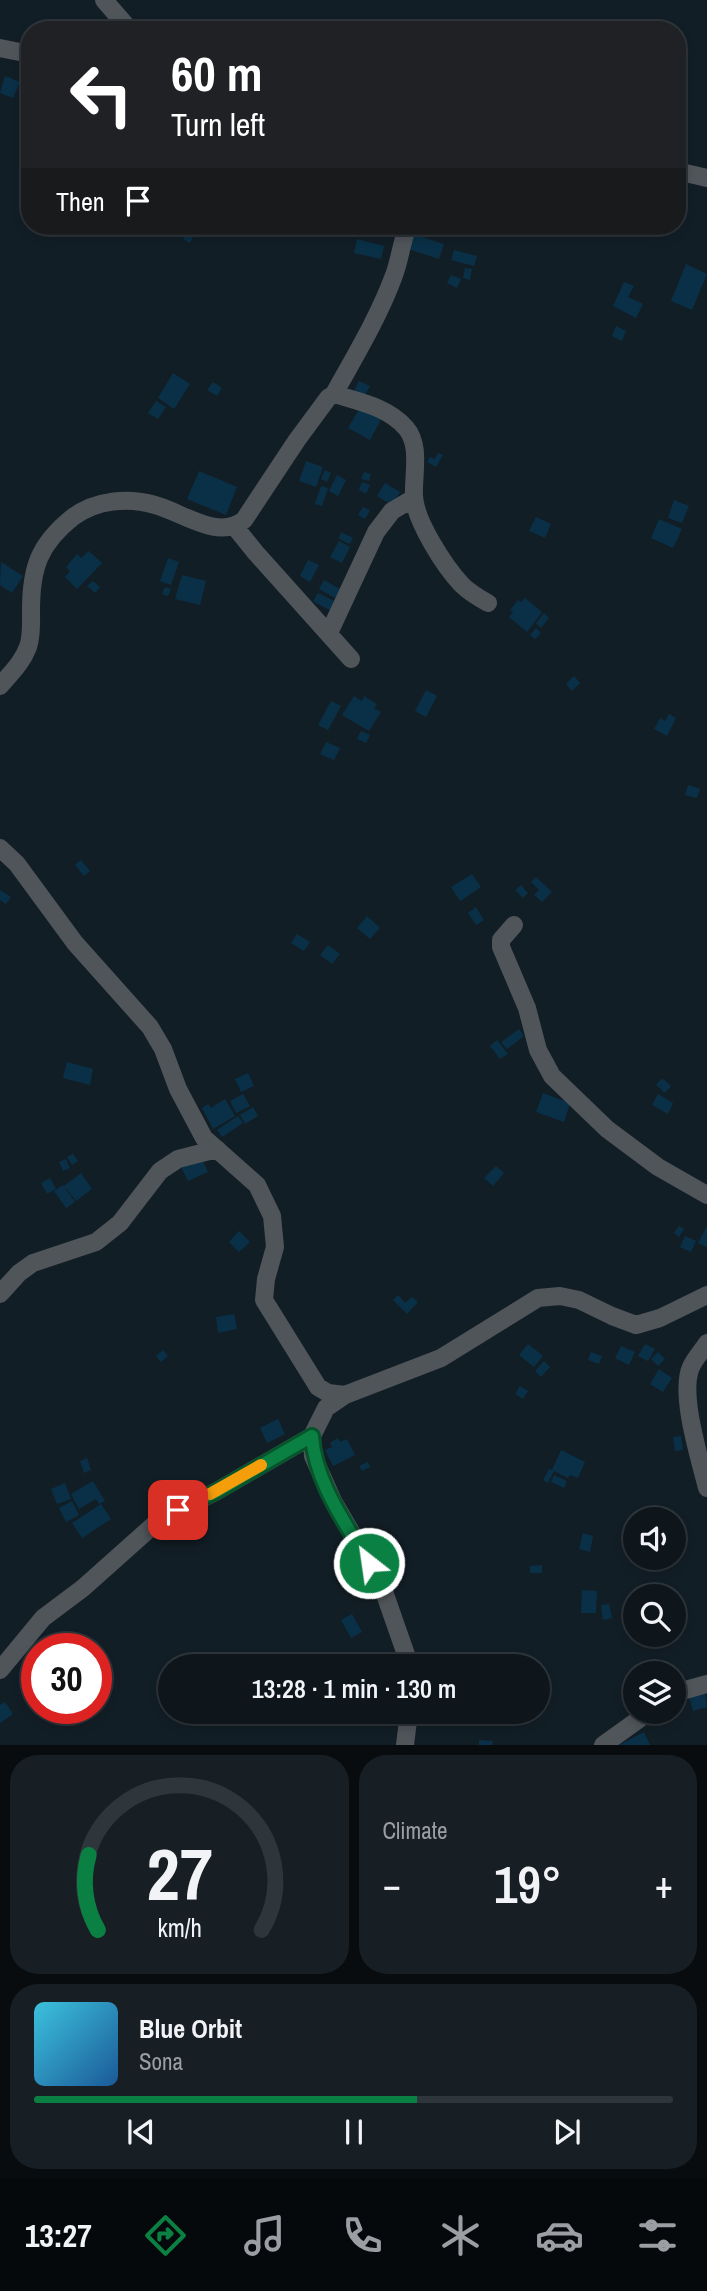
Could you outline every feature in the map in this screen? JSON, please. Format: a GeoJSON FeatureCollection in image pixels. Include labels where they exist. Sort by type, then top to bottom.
{"type":"FeatureCollection","features":[{"type":"Feature","properties":{"kind":"street"},"geometry":{"type":"LineString","coordinates":[[104,0],[122,21]]}},
{"type":"Feature","properties":{"kind":"street"},"geometry":{"type":"LineString","coordinates":[[0,48],[21,52]]}},
{"type":"Feature","properties":{"kind":"street"},"geometry":{"type":"LineString","coordinates":[[686,173],[707,178]]}},
{"type":"Feature","properties":{"kind":"street"},"geometry":{"type":"LineString","coordinates":[[0,686],[21,663],[29,644],[31,584],[37,558],[52,536],[75,516],[96,505],[127,500],[155,505],[214,527],[235,527],[244,520],[297,439],[334,394],[376,319],[395,275],[404,235]]}},
{"type":"Feature","properties":{"kind":"street"},"geometry":{"type":"LineString","coordinates":[[334,394],[383,410],[409,430],[416,469],[414,498],[422,522],[449,570],[464,587],[488,603]]}},
{"type":"Feature","properties":{"kind":"street"},"geometry":{"type":"LineString","coordinates":[[329,633],[376,531],[392,510],[414,498]]}},
{"type":"Feature","properties":{"kind":"street"},"geometry":{"type":"LineString","coordinates":[[235,527],[351,659]]}},
{"type":"Feature","properties":{"kind":"street"},"geometry":{"type":"LineString","coordinates":[[0,848],[17,864],[75,943],[150,1027],[163,1049],[178,1089],[204,1139],[257,1185],[272,1216],[275,1247],[266,1279],[264,1300],[318,1387],[328,1393],[345,1395]]}},
{"type":"Feature","properties":{"kind":"street"},"geometry":{"type":"LineString","coordinates":[[514,925],[501,940],[501,947],[527,1009],[538,1049],[552,1076],[607,1129],[658,1167],[707,1195]]}},
{"type":"Feature","properties":{"kind":"street"},"geometry":{"type":"LineString","coordinates":[[0,1294],[19,1273],[33,1263],[96,1242],[120,1223],[160,1171],[178,1159],[217,1149]]}},
{"type":"Feature","properties":{"kind":"street"},"geometry":{"type":"LineString","coordinates":[[406,1654],[381,1583],[333,1501],[313,1456],[312,1436],[326,1408],[345,1395],[441,1358],[537,1298],[560,1296],[579,1300],[612,1317],[636,1325],[660,1318],[707,1295]]}},
{"type":"Feature","properties":{"kind":"street"},"geometry":{"type":"LineString","coordinates":[[707,1343],[691,1368],[688,1385],[692,1429],[707,1488]]}},
{"type":"Feature","properties":{"kind":"street"},"geometry":{"type":"LineString","coordinates":[[0,1670],[43,1619],[83,1588],[157,1522],[312,1436]]}},
{"type":"Feature","properties":{"kind":"street"},"geometry":{"type":"LineString","coordinates":[[686,1690],[707,1684]]}},
{"type":"Feature","properties":{"kind":"street"},"geometry":{"type":"LineString","coordinates":[[405,1745],[408,1724]]}},
{"type":"Feature","properties":{"kind":"street"},"geometry":{"type":"LineString","coordinates":[[603,1745],[632,1724]]}},
{"type":"Feature","properties":{"kind":"building"},"geometry":{"type":"Polygon","coordinates":[[[5,76],[20,82],[13,98],[0,93],[5,76]]]}},
{"type":"Feature","properties":{"kind":"building"},"geometry":{"type":"Polygon","coordinates":[[[185,235],[194,235],[190,243],[183,239],[185,235]]]}},
{"type":"Feature","properties":{"kind":"building"},"geometry":{"type":"Polygon","coordinates":[[[409,235],[444,244],[439,259],[405,248],[409,235]]]}},
{"type":"Feature","properties":{"kind":"building"},"geometry":{"type":"Polygon","coordinates":[[[357,239],[384,246],[381,259],[354,253],[357,239]]]}},
{"type":"Feature","properties":{"kind":"building"},"geometry":{"type":"Polygon","coordinates":[[[454,250],[477,256],[474,266],[451,260],[454,250]]]}},
{"type":"Feature","properties":{"kind":"building"},"geometry":{"type":"Polygon","coordinates":[[[686,264],[707,274],[692,310],[671,301],[686,264]]]}},
{"type":"Feature","properties":{"kind":"building"},"geometry":{"type":"Polygon","coordinates":[[[465,268],[472,269],[470,280],[463,278],[465,268]]]}},
{"type":"Feature","properties":{"kind":"building"},"geometry":{"type":"Polygon","coordinates":[[[451,275],[461,279],[457,288],[447,283],[451,275]]]}},
{"type":"Feature","properties":{"kind":"building"},"geometry":{"type":"Polygon","coordinates":[[[624,282],[634,286],[628,297],[643,304],[636,318],[613,306],[624,282]]]}},
{"type":"Feature","properties":{"kind":"building"},"geometry":{"type":"Polygon","coordinates":[[[616,326],[626,331],[622,341],[612,336],[616,326]]]}},
{"type":"Feature","properties":{"kind":"building"},"geometry":{"type":"Polygon","coordinates":[[[173,373],[190,384],[174,409],[158,398],[173,373]]]}},
{"type":"Feature","properties":{"kind":"building"},"geometry":{"type":"Polygon","coordinates":[[[359,381],[370,386],[362,400],[352,395],[359,381]]]}},
{"type":"Feature","properties":{"kind":"building"},"geometry":{"type":"Polygon","coordinates":[[[213,382],[222,388],[217,396],[207,390],[213,382]]]}},
{"type":"Feature","properties":{"kind":"building"},"geometry":{"type":"Polygon","coordinates":[[[156,401],[166,407],[158,419],[148,413],[156,401]]]}},
{"type":"Feature","properties":{"kind":"building"},"geometry":{"type":"Polygon","coordinates":[[[361,406],[382,418],[370,440],[348,428],[361,406]]]}},
{"type":"Feature","properties":{"kind":"building"},"geometry":{"type":"Polygon","coordinates":[[[438,453],[443,455],[436,467],[427,462],[430,457],[435,459],[438,453]]]}},
{"type":"Feature","properties":{"kind":"building"},"geometry":{"type":"Polygon","coordinates":[[[306,461],[323,467],[316,487],[299,481],[306,461]]]}},
{"type":"Feature","properties":{"kind":"building"},"geometry":{"type":"Polygon","coordinates":[[[325,470],[331,473],[327,482],[321,479],[325,470]]]}},
{"type":"Feature","properties":{"kind":"building"},"geometry":{"type":"Polygon","coordinates":[[[199,471],[237,487],[226,515],[187,499],[199,471]]]}},
{"type":"Feature","properties":{"kind":"building"},"geometry":{"type":"Polygon","coordinates":[[[364,472],[371,474],[369,481],[361,479],[364,472]]]}},
{"type":"Feature","properties":{"kind":"building"},"geometry":{"type":"Polygon","coordinates":[[[337,475],[346,480],[338,496],[329,491],[337,475]]]}},
{"type":"Feature","properties":{"kind":"building"},"geometry":{"type":"Polygon","coordinates":[[[362,482],[370,485],[366,494],[359,490],[362,482]]]}},
{"type":"Feature","properties":{"kind":"building"},"geometry":{"type":"Polygon","coordinates":[[[385,483],[400,492],[392,505],[377,496],[385,483]]]}},
{"type":"Feature","properties":{"kind":"building"},"geometry":{"type":"Polygon","coordinates":[[[321,486],[328,488],[322,506],[315,504],[321,486]]]}},
{"type":"Feature","properties":{"kind":"building"},"geometry":{"type":"Polygon","coordinates":[[[674,500],[689,506],[682,523],[668,518],[674,500]]]}},
{"type":"Feature","properties":{"kind":"building"},"geometry":{"type":"Polygon","coordinates":[[[363,507],[370,510],[365,519],[358,515],[363,507]]]}},
{"type":"Feature","properties":{"kind":"building"},"geometry":{"type":"Polygon","coordinates":[[[536,517],[551,524],[545,538],[529,531],[536,517]]]}},
{"type":"Feature","properties":{"kind":"building"},"geometry":{"type":"Polygon","coordinates":[[[659,519],[682,529],[673,548],[651,538],[659,519]]]}},
{"type":"Feature","properties":{"kind":"building"},"geometry":{"type":"Polygon","coordinates":[[[341,532],[353,538],[350,544],[339,539],[341,532]]]}},
{"type":"Feature","properties":{"kind":"building"},"geometry":{"type":"Polygon","coordinates":[[[339,541],[350,547],[342,563],[330,557],[339,541]]]}},
{"type":"Feature","properties":{"kind":"building"},"geometry":{"type":"Polygon","coordinates":[[[89,551],[102,563],[77,589],[65,577],[70,571],[66,567],[77,554],[81,558],[89,551]]]}},
{"type":"Feature","properties":{"kind":"building"},"geometry":{"type":"Polygon","coordinates":[[[168,558],[179,562],[171,585],[160,581],[168,558]]]}},
{"type":"Feature","properties":{"kind":"building"},"geometry":{"type":"Polygon","coordinates":[[[308,560],[319,565],[310,582],[300,576],[308,560]]]}},
{"type":"Feature","properties":{"kind":"building"},"geometry":{"type":"Polygon","coordinates":[[[1,562],[23,576],[12,593],[0,585],[1,562]]]}},
{"type":"Feature","properties":{"kind":"building"},"geometry":{"type":"Polygon","coordinates":[[[182,575],[206,581],[200,605],[175,599],[182,575]]]}},
{"type":"Feature","properties":{"kind":"building"},"geometry":{"type":"Polygon","coordinates":[[[324,580],[340,589],[335,598],[319,589],[324,580]]]}},
{"type":"Feature","properties":{"kind":"building"},"geometry":{"type":"Polygon","coordinates":[[[93,581],[100,587],[95,593],[87,586],[93,581]]]}},
{"type":"Feature","properties":{"kind":"building"},"geometry":{"type":"Polygon","coordinates":[[[165,587],[171,589],[168,596],[162,594],[165,587]]]}},
{"type":"Feature","properties":{"kind":"building"},"geometry":{"type":"Polygon","coordinates":[[[318,593],[338,603],[333,612],[313,601],[318,593]]]}},
{"type":"Feature","properties":{"kind":"building"},"geometry":{"type":"Polygon","coordinates":[[[525,598],[542,612],[527,632],[509,617],[513,612],[510,610],[518,600],[521,602],[525,598]]]}},
{"type":"Feature","properties":{"kind":"building"},"geometry":{"type":"Polygon","coordinates":[[[544,613],[549,618],[541,628],[536,623],[544,613]]]}},
{"type":"Feature","properties":{"kind":"building"},"geometry":{"type":"Polygon","coordinates":[[[536,628],[541,633],[535,639],[530,635],[536,628]]]}},
{"type":"Feature","properties":{"kind":"building"},"geometry":{"type":"Polygon","coordinates":[[[574,676],[580,683],[572,691],[566,684],[574,676]]]}},
{"type":"Feature","properties":{"kind":"building"},"geometry":{"type":"Polygon","coordinates":[[[426,690],[437,696],[426,717],[415,711],[426,690]]]}},
{"type":"Feature","properties":{"kind":"building"},"geometry":{"type":"Polygon","coordinates":[[[354,696],[362,701],[364,696],[377,704],[374,708],[381,712],[369,731],[342,715],[354,696]]]}},
{"type":"Feature","properties":{"kind":"building"},"geometry":{"type":"Polygon","coordinates":[[[331,701],[341,706],[328,730],[318,725],[331,701]]]}},
{"type":"Feature","properties":{"kind":"building"},"geometry":{"type":"Polygon","coordinates":[[[669,714],[676,718],[667,736],[654,729],[660,718],[665,721],[669,714]]]}},
{"type":"Feature","properties":{"kind":"building"},"geometry":{"type":"Polygon","coordinates":[[[361,731],[370,735],[366,743],[357,739],[361,731]]]}},
{"type":"Feature","properties":{"kind":"building"},"geometry":{"type":"Polygon","coordinates":[[[326,742],[340,748],[334,760],[320,754],[326,742]]]}},
{"type":"Feature","properties":{"kind":"building"},"geometry":{"type":"Polygon","coordinates":[[[688,785],[700,789],[697,798],[685,795],[688,785]]]}},
{"type":"Feature","properties":{"kind":"building"},"geometry":{"type":"Polygon","coordinates":[[[81,860],[90,871],[84,876],[75,865],[81,860]]]}},
{"type":"Feature","properties":{"kind":"building"},"geometry":{"type":"Polygon","coordinates":[[[472,874],[481,887],[460,901],[451,887],[472,874]]]}},
{"type":"Feature","properties":{"kind":"building"},"geometry":{"type":"Polygon","coordinates":[[[536,877],[552,892],[542,902],[534,895],[539,890],[531,882],[536,877]]]}},
{"type":"Feature","properties":{"kind":"building"},"geometry":{"type":"Polygon","coordinates":[[[521,885],[528,893],[523,898],[515,890],[521,885]]]}},
{"type":"Feature","properties":{"kind":"building"},"geometry":{"type":"Polygon","coordinates":[[[0,890],[11,897],[6,904],[0,900],[0,890]]]}},
{"type":"Feature","properties":{"kind":"building"},"geometry":{"type":"Polygon","coordinates":[[[476,907],[484,920],[476,925],[468,913],[476,907]]]}},
{"type":"Feature","properties":{"kind":"building"},"geometry":{"type":"Polygon","coordinates":[[[367,916],[380,928],[370,939],[357,928],[367,916]]]}},
{"type":"Feature","properties":{"kind":"building"},"geometry":{"type":"Polygon","coordinates":[[[297,934],[310,942],[304,951],[291,943],[297,934]]]}},
{"type":"Feature","properties":{"kind":"building"},"geometry":{"type":"Polygon","coordinates":[[[328,945],[340,954],[332,964],[320,955],[328,945]]]}},
{"type":"Feature","properties":{"kind":"building"},"geometry":{"type":"Polygon","coordinates":[[[519,1029],[524,1036],[507,1049],[501,1042],[519,1029]]]}},
{"type":"Feature","properties":{"kind":"building"},"geometry":{"type":"Polygon","coordinates":[[[497,1040],[508,1054],[500,1059],[490,1046],[497,1040]]]}},
{"type":"Feature","properties":{"kind":"building"},"geometry":{"type":"Polygon","coordinates":[[[67,1062],[93,1069],[90,1085],[63,1078],[67,1062]]]}},
{"type":"Feature","properties":{"kind":"building"},"geometry":{"type":"Polygon","coordinates":[[[248,1073],[254,1086],[241,1092],[235,1079],[248,1073]]]}},
{"type":"Feature","properties":{"kind":"building"},"geometry":{"type":"Polygon","coordinates":[[[662,1078],[671,1086],[665,1093],[656,1085],[662,1078]]]}},
{"type":"Feature","properties":{"kind":"building"},"geometry":{"type":"Polygon","coordinates":[[[543,1093],[570,1103],[564,1122],[536,1112],[543,1093]]]}},
{"type":"Feature","properties":{"kind":"building"},"geometry":{"type":"Polygon","coordinates":[[[243,1094],[250,1106],[236,1113],[230,1101],[243,1094]]]}},
{"type":"Feature","properties":{"kind":"building"},"geometry":{"type":"Polygon","coordinates":[[[658,1094],[673,1103],[668,1114],[652,1105],[658,1094]]]}},
{"type":"Feature","properties":{"kind":"building"},"geometry":{"type":"Polygon","coordinates":[[[225,1099],[235,1116],[213,1129],[202,1108],[208,1104],[211,1108],[225,1099]]]}},
{"type":"Feature","properties":{"kind":"building"},"geometry":{"type":"Polygon","coordinates":[[[253,1107],[258,1116],[245,1124],[240,1115],[253,1107]]]}},
{"type":"Feature","properties":{"kind":"building"},"geometry":{"type":"Polygon","coordinates":[[[238,1116],[243,1123],[222,1137],[217,1130],[238,1116]]]}},
{"type":"Feature","properties":{"kind":"building"},"geometry":{"type":"Polygon","coordinates":[[[73,1154],[78,1161],[72,1165],[67,1157],[73,1154]]]}},
{"type":"Feature","properties":{"kind":"building"},"geometry":{"type":"Polygon","coordinates":[[[201,1157],[208,1172],[188,1181],[181,1167],[201,1157]]]}},
{"type":"Feature","properties":{"kind":"building"},"geometry":{"type":"Polygon","coordinates":[[[66,1159],[70,1168],[63,1171],[59,1162],[66,1159]]]}},
{"type":"Feature","properties":{"kind":"building"},"geometry":{"type":"Polygon","coordinates":[[[496,1166],[504,1173],[493,1186],[484,1178],[496,1166]]]}},
{"type":"Feature","properties":{"kind":"building"},"geometry":{"type":"Polygon","coordinates":[[[81,1173],[92,1189],[76,1201],[64,1186],[81,1173]]]}},
{"type":"Feature","properties":{"kind":"building"},"geometry":{"type":"Polygon","coordinates":[[[50,1178],[56,1189],[47,1194],[41,1183],[50,1178]]]}},
{"type":"Feature","properties":{"kind":"building"},"geometry":{"type":"Polygon","coordinates":[[[63,1185],[75,1202],[66,1208],[54,1191],[63,1185]]]}},
{"type":"Feature","properties":{"kind":"building"},"geometry":{"type":"Polygon","coordinates":[[[679,1226],[684,1229],[679,1237],[674,1233],[679,1226]]]}},
{"type":"Feature","properties":{"kind":"building"},"geometry":{"type":"Polygon","coordinates":[[[707,1226],[707,1245],[706,1247],[698,1243],[707,1226]]]}},
{"type":"Feature","properties":{"kind":"building"},"geometry":{"type":"Polygon","coordinates":[[[239,1231],[250,1242],[239,1252],[229,1242],[239,1231]]]}},
{"type":"Feature","properties":{"kind":"building"},"geometry":{"type":"Polygon","coordinates":[[[685,1236],[696,1241],[691,1252],[680,1247],[685,1236]]]}},
{"type":"Feature","properties":{"kind":"building"},"geometry":{"type":"Polygon","coordinates":[[[398,1295],[405,1303],[412,1297],[418,1302],[407,1314],[393,1300],[398,1295]]]}},
{"type":"Feature","properties":{"kind":"building"},"geometry":{"type":"Polygon","coordinates":[[[234,1314],[237,1329],[218,1333],[216,1317],[234,1314]]]}},
{"type":"Feature","properties":{"kind":"building"},"geometry":{"type":"Polygon","coordinates":[[[528,1344],[543,1356],[534,1367],[519,1355],[528,1344]]]}},
{"type":"Feature","properties":{"kind":"building"},"geometry":{"type":"Polygon","coordinates":[[[645,1344],[655,1349],[648,1361],[638,1356],[645,1344]]]}},
{"type":"Feature","properties":{"kind":"building"},"geometry":{"type":"Polygon","coordinates":[[[621,1346],[635,1352],[629,1365],[615,1358],[621,1346]]]}},
{"type":"Feature","properties":{"kind":"building"},"geometry":{"type":"Polygon","coordinates":[[[163,1350],[168,1356],[161,1362],[156,1356],[163,1350]]]}},
{"type":"Feature","properties":{"kind":"building"},"geometry":{"type":"Polygon","coordinates":[[[591,1352],[602,1356],[599,1364],[588,1360],[591,1352]]]}},
{"type":"Feature","properties":{"kind":"building"},"geometry":{"type":"Polygon","coordinates":[[[658,1352],[665,1359],[658,1366],[651,1359],[658,1352]]]}},
{"type":"Feature","properties":{"kind":"building"},"geometry":{"type":"Polygon","coordinates":[[[544,1361],[550,1367],[541,1377],[535,1371],[544,1361]]]}},
{"type":"Feature","properties":{"kind":"building"},"geometry":{"type":"Polygon","coordinates":[[[659,1369],[672,1378],[663,1392],[650,1384],[659,1369]]]}},
{"type":"Feature","properties":{"kind":"building"},"geometry":{"type":"Polygon","coordinates":[[[520,1386],[528,1391],[523,1399],[515,1394],[520,1386]]]}},
{"type":"Feature","properties":{"kind":"building"},"geometry":{"type":"Polygon","coordinates":[[[278,1419],[285,1434],[267,1443],[260,1428],[278,1419]]]}},
{"type":"Feature","properties":{"kind":"building"},"geometry":{"type":"Polygon","coordinates":[[[681,1436],[683,1450],[675,1451],[673,1437],[681,1436]]]}},
{"type":"Feature","properties":{"kind":"building"},"geometry":{"type":"Polygon","coordinates":[[[338,1438],[340,1442],[347,1439],[355,1455],[333,1466],[325,1450],[332,1447],[330,1443],[338,1438]]]}},
{"type":"Feature","properties":{"kind":"building"},"geometry":{"type":"Polygon","coordinates":[[[561,1450],[585,1462],[578,1478],[570,1475],[568,1478],[554,1471],[548,1483],[543,1480],[549,1469],[552,1470],[561,1450]]]}},
{"type":"Feature","properties":{"kind":"building"},"geometry":{"type":"Polygon","coordinates":[[[87,1458],[91,1470],[84,1473],[80,1461],[87,1458]]]}},
{"type":"Feature","properties":{"kind":"building"},"geometry":{"type":"Polygon","coordinates":[[[368,1462],[370,1467],[362,1471],[359,1466],[368,1462]]]}},
{"type":"Feature","properties":{"kind":"building"},"geometry":{"type":"Polygon","coordinates":[[[554,1475],[567,1481],[564,1488],[551,1482],[554,1475]]]}},
{"type":"Feature","properties":{"kind":"building"},"geometry":{"type":"Polygon","coordinates":[[[93,1481],[105,1501],[99,1504],[96,1499],[79,1509],[71,1494],[93,1481]]]}},
{"type":"Feature","properties":{"kind":"building"},"geometry":{"type":"Polygon","coordinates":[[[65,1483],[71,1499],[57,1504],[51,1489],[65,1483]]]}},
{"type":"Feature","properties":{"kind":"building"},"geometry":{"type":"Polygon","coordinates":[[[72,1501],[79,1515],[66,1522],[59,1508],[72,1501]]]}},
{"type":"Feature","properties":{"kind":"building"},"geometry":{"type":"Polygon","coordinates":[[[101,1504],[111,1519],[82,1538],[72,1523],[101,1504]]]}},
{"type":"Feature","properties":{"kind":"building"},"geometry":{"type":"Polygon","coordinates":[[[583,1533],[593,1536],[590,1552],[579,1549],[583,1533]]]}},
{"type":"Feature","properties":{"kind":"building"},"geometry":{"type":"Polygon","coordinates":[[[542,1565],[542,1573],[530,1573],[530,1566],[542,1565]]]}},
{"type":"Feature","properties":{"kind":"building"},"geometry":{"type":"Polygon","coordinates":[[[582,1590],[597,1591],[596,1613],[581,1613],[582,1590]]]}},
{"type":"Feature","properties":{"kind":"building"},"geometry":{"type":"Polygon","coordinates":[[[609,1604],[612,1618],[603,1620],[601,1605],[609,1604]]]}},
{"type":"Feature","properties":{"kind":"building"},"geometry":{"type":"Polygon","coordinates":[[[352,1614],[362,1632],[351,1638],[341,1620],[352,1614]]]}},
{"type":"Feature","properties":{"kind":"building"},"geometry":{"type":"Polygon","coordinates":[[[704,1686],[707,1707],[693,1711],[689,1697],[704,1686]]]}},
{"type":"Feature","properties":{"kind":"building"},"geometry":{"type":"Polygon","coordinates":[[[5,1702],[13,1714],[0,1723],[0,1705],[5,1702]]]}},
{"type":"Feature","properties":{"kind":"building"},"geometry":{"type":"Polygon","coordinates":[[[644,1732],[650,1745],[619,1745],[644,1732]]]}},
{"type":"Feature","properties":{"kind":"building"},"geometry":{"type":"Polygon","coordinates":[[[479,1740],[493,1741],[492,1745],[479,1745],[479,1740]]]}},
{"type":"Feature","properties":{"kind":"slow traffic"},"geometry":{"type":"LineString","coordinates":[[210,1494],[261,1465]]}},
{"type":"Feature","properties":{"kind":"route"},"geometry":{"type":"LineString","coordinates":[[178,1510],[217,1491],[312,1436],[313,1456],[333,1501],[369,1563]]}}]}
